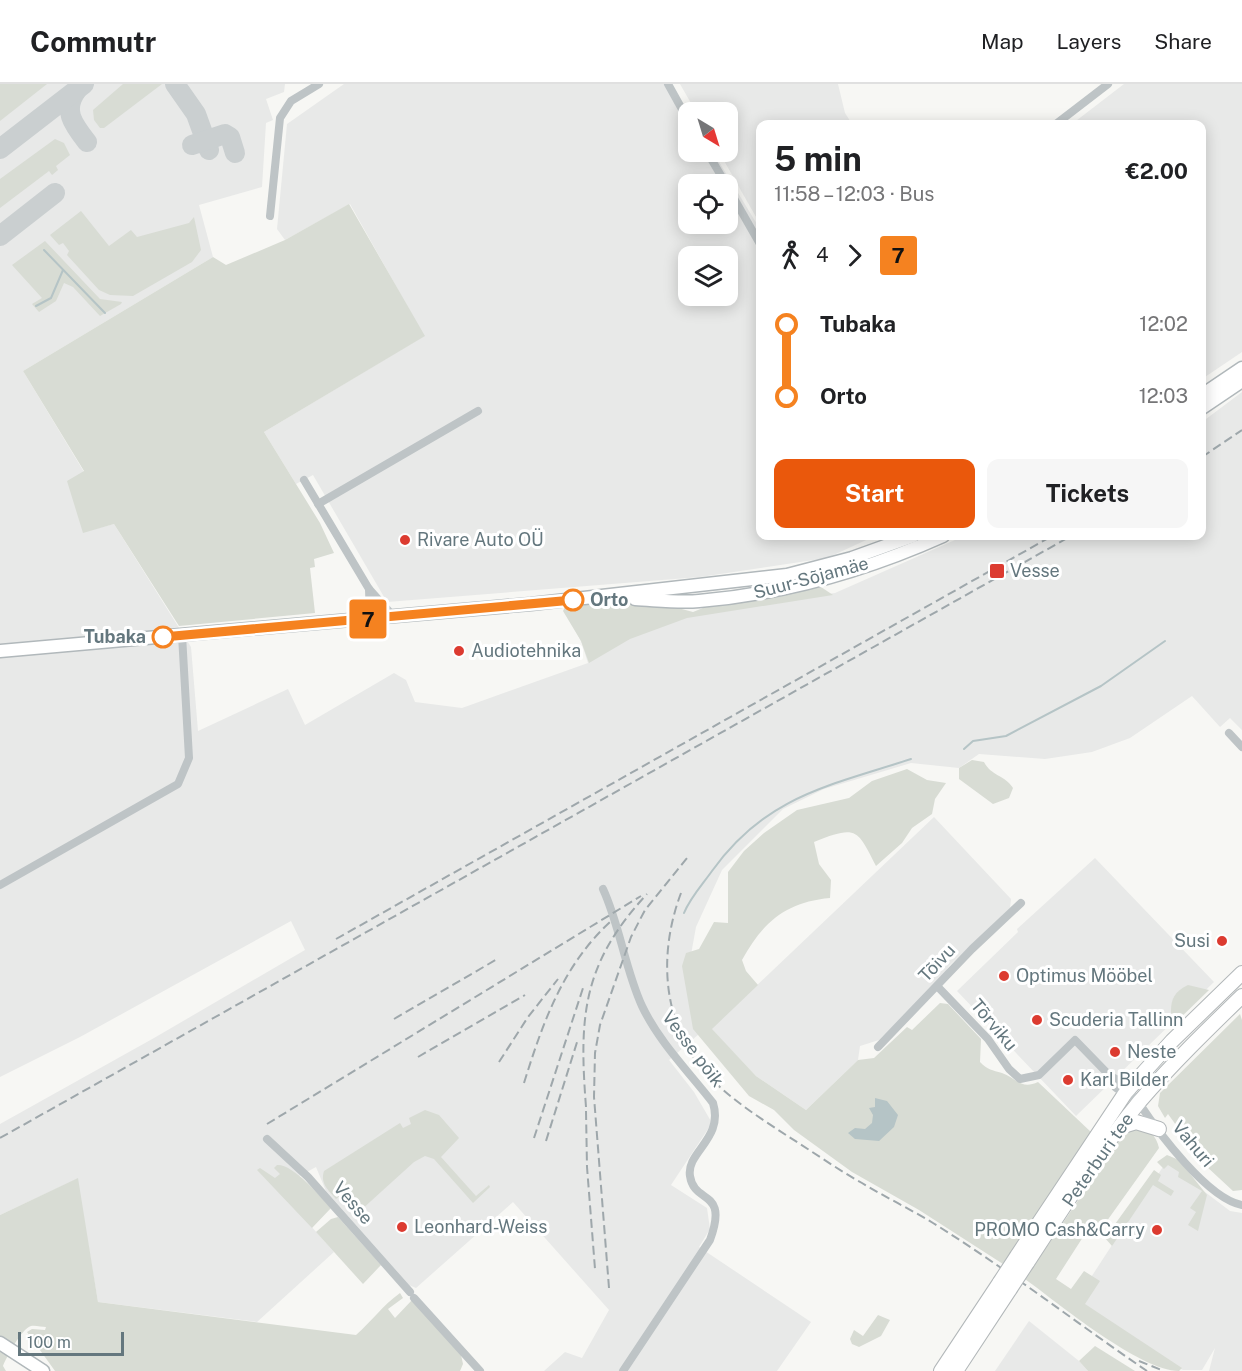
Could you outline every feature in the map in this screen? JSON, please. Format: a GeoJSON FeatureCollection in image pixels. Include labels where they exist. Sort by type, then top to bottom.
{"type":"FeatureCollection","features":[{"type":"Feature","properties":{"kind":"highway","name":"Peterburi tee"},"geometry":{"type":"LineString","coordinates":[[941,1371],[1005,1285],[1126,1092],[1172,1041],[1242,973]]}},
{"type":"Feature","properties":{"kind":"highway","name":"Peterburi tee"},"geometry":{"type":"LineString","coordinates":[[1022,1259],[1139,1103],[1185,1052],[1242,996]]}},
{"type":"Feature","properties":{"kind":"highway"},"geometry":{"type":"LineString","coordinates":[[1120,1128],[1136,1122],[1159,1129]]}},
{"type":"Feature","properties":{"kind":"highway","name":"Peterburi tee"},"geometry":{"type":"LineString","coordinates":[[956,1371],[1005,1285]]}},
{"type":"Feature","properties":{"kind":"main road"},"geometry":{"type":"LineString","coordinates":[[1206,392],[1242,368]]}},
{"type":"Feature","properties":{"kind":"main road"},"geometry":{"type":"LineString","coordinates":[[1206,405],[1242,381]]}},
{"type":"Feature","properties":{"kind":"main road","name":"Suur-Sõjamäe"},"geometry":{"type":"LineString","coordinates":[[0,651],[603,597],[787,575],[852,558],[902,540]]}},
{"type":"Feature","properties":{"kind":"main road","name":"Suur-Sõjamäe"},"geometry":{"type":"LineString","coordinates":[[603,597],[685,601],[771,592],[889,557],[931,540]]}},
{"type":"Feature","properties":{"kind":"main road"},"geometry":{"type":"LineString","coordinates":[[683,587],[685,601]]}},
{"type":"Feature","properties":{"kind":"main road"},"geometry":{"type":"LineString","coordinates":[[0,1343],[43,1371]]}},
{"type":"Feature","properties":{"kind":"street"},"geometry":{"type":"LineString","coordinates":[[270,216],[280,118],[291,100],[319,84]]}},
{"type":"Feature","properties":{"kind":"street"},"geometry":{"type":"LineString","coordinates":[[668,84],[678,102]]}},
{"type":"Feature","properties":{"kind":"street"},"geometry":{"type":"LineString","coordinates":[[1061,120],[1108,84]]}},
{"type":"Feature","properties":{"kind":"street"},"geometry":{"type":"LineString","coordinates":[[738,205],[756,235]]}},
{"type":"Feature","properties":{"kind":"street"},"geometry":{"type":"LineString","coordinates":[[318,504],[478,411]]}},
{"type":"Feature","properties":{"kind":"street"},"geometry":{"type":"LineString","coordinates":[[304,480],[369,589],[394,617]]}},
{"type":"Feature","properties":{"kind":"street"},"geometry":{"type":"LineString","coordinates":[[369,589],[370,619]]}},
{"type":"Feature","properties":{"kind":"street"},"geometry":{"type":"LineString","coordinates":[[0,885],[178,784],[189,758],[182,635]]}},
{"type":"Feature","properties":{"kind":"street"},"geometry":{"type":"LineString","coordinates":[[1229,733],[1242,747]]}},
{"type":"Feature","properties":{"kind":"street","name":"Vesse põik"},"geometry":{"type":"LineString","coordinates":[[603,889],[614,913],[642,1005],[654,1028],[713,1103],[717,1115],[714,1127],[690,1166],[689,1176],[694,1188],[712,1200],[716,1211],[716,1225],[710,1240],[623,1371]]}},
{"type":"Feature","properties":{"kind":"street","name":"Tõivu"},"geometry":{"type":"LineString","coordinates":[[878,1047],[972,949],[1022,903]]}},
{"type":"Feature","properties":{"kind":"street","name":"Tõrviku"},"geometry":{"type":"LineString","coordinates":[[938,987],[998,1050],[1009,1069],[1020,1079],[1028,1079]]}},
{"type":"Feature","properties":{"kind":"street","name":"Vahuri"},"geometry":{"type":"LineString","coordinates":[[1028,1079],[1039,1075],[1075,1040],[1111,1077],[1119,1079],[1126,1092],[1139,1103],[1215,1194],[1226,1201],[1242,1205]]}},
{"type":"Feature","properties":{"kind":"street","name":"Vesse"},"geometry":{"type":"LineString","coordinates":[[267,1140],[308,1177],[480,1371]]}},
{"type":"Feature","properties":{"kind":"shaded area"},"geometry":{"type":"Polygon","coordinates":[[[0,84],[285,84],[284,92],[266,99],[273,120],[266,123],[262,187],[199,205],[213,257],[23,371],[84,472],[83,532],[114,524],[191,647],[198,731],[288,689],[305,725],[394,673],[406,680],[415,702],[462,708],[588,663],[581,641],[566,613],[688,616],[718,609],[835,593],[955,540],[1206,540],[1206,419],[1242,392],[1242,730],[1230,718],[1220,727],[1192,696],[1130,738],[1092,752],[1045,759],[979,754],[959,768],[911,763],[824,789],[783,809],[722,870],[696,927],[690,960],[699,1034],[669,1060],[694,1092],[712,1123],[671,1185],[707,1208],[710,1229],[699,1247],[811,1322],[777,1371],[544,1371],[565,1352],[582,1358],[609,1310],[513,1202],[416,1288],[409,1285],[326,1191],[316,1167],[277,1188],[334,1252],[257,1322],[98,1302],[77,1179],[0,1215],[0,1124],[305,950],[291,921],[80,1037],[0,1077],[0,84]]]}},
{"type":"Feature","properties":{"kind":"shaded area"},"geometry":{"type":"Polygon","coordinates":[[[0,84],[47,84],[0,121],[0,84]]]}},
{"type":"Feature","properties":{"kind":"shaded area"},"geometry":{"type":"Polygon","coordinates":[[[123,84],[162,84],[104,128],[100,128],[94,120],[93,110],[123,84]]]}},
{"type":"Feature","properties":{"kind":"shaded area"},"geometry":{"type":"Polygon","coordinates":[[[344,84],[669,84],[680,102],[678,102],[678,162],[719,162],[726,174],[678,174],[678,234],[738,234],[738,193],[756,222],[756,540],[866,540],[827,558],[700,577],[387,602],[313,475],[296,484],[264,432],[424,336],[350,204],[285,240],[277,229],[287,124],[344,84]]]}},
{"type":"Feature","properties":{"kind":"shaded area"},"geometry":{"type":"Polygon","coordinates":[[[680,84],[838,84],[845,113],[849,120],[756,120],[756,217],[738,185],[738,174],[732,174],[725,162],[738,162],[738,102],[690,102],[680,84]]]}},
{"type":"Feature","properties":{"kind":"shaded area"},"geometry":{"type":"Polygon","coordinates":[[[1124,84],[1242,84],[1242,352],[1206,376],[1206,120],[1077,120],[1124,84]]]}},
{"type":"Feature","properties":{"kind":"shaded area"},"geometry":{"type":"Polygon","coordinates":[[[55,139],[64,143],[70,155],[56,166],[58,170],[52,175],[49,171],[0,208],[0,179],[55,139]]]}},
{"type":"Feature","properties":{"kind":"shaded area"},"geometry":{"type":"Polygon","coordinates":[[[349,204],[425,336],[264,432],[320,523],[334,553],[314,559],[315,567],[310,568],[315,613],[179,626],[114,524],[83,533],[67,481],[84,471],[23,371],[213,257],[226,265],[285,240],[349,204]]]}},
{"type":"Feature","properties":{"kind":"shaded area"},"geometry":{"type":"Polygon","coordinates":[[[81,211],[109,246],[131,230],[137,237],[189,223],[194,217],[201,250],[192,262],[133,296],[110,295],[99,290],[67,255],[69,251],[63,243],[59,245],[50,235],[81,211]]]}},
{"type":"Feature","properties":{"kind":"shaded area"},"geometry":{"type":"Polygon","coordinates":[[[45,241],[100,299],[122,302],[121,304],[100,316],[73,287],[64,283],[56,301],[39,312],[32,304],[42,298],[12,265],[45,241]]]}},
{"type":"Feature","properties":{"kind":"shaded area"},"geometry":{"type":"Polygon","coordinates":[[[821,587],[833,595],[687,618],[630,639],[589,663],[581,641],[563,611],[565,607],[575,608],[592,603],[615,605],[625,601],[663,604],[693,612],[708,606],[821,587]]]}},
{"type":"Feature","properties":{"kind":"shaded area"},"geometry":{"type":"Polygon","coordinates":[[[972,760],[984,762],[990,770],[1010,784],[1013,788],[1009,798],[993,804],[959,779],[959,768],[972,760]]]}},
{"type":"Feature","properties":{"kind":"shaded area"},"geometry":{"type":"Polygon","coordinates":[[[907,769],[927,780],[946,783],[935,799],[932,814],[912,828],[902,843],[876,866],[864,844],[854,834],[839,833],[814,842],[819,864],[831,880],[830,898],[814,900],[788,909],[767,925],[742,960],[746,971],[758,985],[712,1029],[756,1076],[806,1110],[858,1060],[874,1058],[907,1027],[912,1030],[940,1003],[948,1004],[981,1039],[980,1062],[983,1065],[1023,1084],[1038,1082],[1092,1133],[1003,1264],[919,1210],[852,1172],[794,1130],[774,1110],[749,1096],[693,1029],[682,966],[686,953],[699,949],[714,922],[728,923],[728,872],[744,851],[764,833],[797,810],[849,798],[872,781],[907,769]]]}},
{"type":"Feature","properties":{"kind":"shaded area"},"geometry":{"type":"Polygon","coordinates":[[[934,817],[1011,899],[1010,908],[949,966],[941,979],[879,1040],[860,1046],[858,1060],[806,1110],[756,1076],[711,1029],[934,817]]]}},
{"type":"Feature","properties":{"kind":"shaded area"},"geometry":{"type":"Polygon","coordinates":[[[1095,858],[1214,982],[1076,1116],[957,991],[1018,932],[1017,929],[1095,858]]]}},
{"type":"Feature","properties":{"kind":"shaded area"},"geometry":{"type":"Polygon","coordinates":[[[1188,985],[1209,990],[1172,1026],[1172,1001],[1177,992],[1188,985]]]}},
{"type":"Feature","properties":{"kind":"shaded area"},"geometry":{"type":"Polygon","coordinates":[[[1240,1014],[1242,1020],[1242,1190],[1233,1191],[1205,1165],[1168,1114],[1165,1118],[1158,1106],[1160,1093],[1240,1014]]]}},
{"type":"Feature","properties":{"kind":"shaded area"},"geometry":{"type":"Polygon","coordinates":[[[875,1098],[887,1101],[898,1115],[894,1127],[879,1141],[855,1139],[848,1133],[855,1128],[865,1129],[872,1123],[873,1115],[869,1108],[875,1107],[875,1098]]]}},
{"type":"Feature","properties":{"kind":"shaded area"},"geometry":{"type":"Polygon","coordinates":[[[425,1110],[439,1115],[459,1138],[441,1157],[476,1196],[489,1185],[490,1187],[473,1203],[434,1159],[425,1156],[414,1162],[360,1211],[346,1195],[341,1195],[336,1199],[324,1183],[324,1171],[400,1123],[403,1128],[411,1124],[409,1118],[425,1110]]]}},
{"type":"Feature","properties":{"kind":"shaded area"},"geometry":{"type":"Polygon","coordinates":[[[1136,1127],[1152,1134],[1159,1148],[1104,1225],[1099,1227],[1092,1223],[1056,1279],[1071,1289],[1084,1271],[1100,1281],[1085,1304],[1182,1368],[1179,1371],[1163,1368],[1143,1360],[1122,1348],[1078,1319],[1025,1279],[1121,1137],[1136,1127]]]}},
{"type":"Feature","properties":{"kind":"shaded area"},"geometry":{"type":"Polygon","coordinates":[[[1167,1155],[1179,1160],[1207,1195],[1198,1231],[1188,1225],[1196,1212],[1190,1208],[1202,1191],[1178,1177],[1179,1172],[1168,1165],[1164,1169],[1157,1162],[1167,1155]]]}},
{"type":"Feature","properties":{"kind":"shaded area"},"geometry":{"type":"Polygon","coordinates":[[[1170,1156],[1201,1189],[1230,1211],[1242,1213],[1242,1371],[1209,1371],[1215,1348],[1202,1370],[1183,1370],[1149,1356],[1073,1305],[1170,1156]]]}},
{"type":"Feature","properties":{"kind":"shaded area"},"geometry":{"type":"Polygon","coordinates":[[[277,1165],[290,1169],[298,1175],[331,1208],[312,1228],[257,1170],[260,1168],[275,1178],[280,1174],[274,1168],[277,1165]]]}},
{"type":"Feature","properties":{"kind":"shaded area"},"geometry":{"type":"Polygon","coordinates":[[[1154,1170],[1161,1175],[1158,1181],[1174,1191],[1171,1196],[1153,1185],[1112,1246],[1105,1238],[1154,1170]]]}},
{"type":"Feature","properties":{"kind":"shaded area"},"geometry":{"type":"Polygon","coordinates":[[[78,1178],[98,1302],[356,1335],[400,1293],[403,1298],[388,1309],[395,1318],[412,1300],[461,1355],[463,1364],[460,1371],[55,1371],[27,1332],[32,1329],[45,1330],[46,1327],[31,1326],[19,1337],[11,1350],[3,1366],[6,1371],[0,1371],[0,1215],[78,1178]]]}},
{"type":"Feature","properties":{"kind":"shaded area"},"geometry":{"type":"Polygon","coordinates":[[[338,1217],[381,1265],[363,1284],[316,1232],[331,1219],[338,1217]]]}},
{"type":"Feature","properties":{"kind":"shaded area"},"geometry":{"type":"Polygon","coordinates":[[[878,1315],[890,1320],[881,1336],[859,1347],[852,1344],[850,1339],[854,1330],[863,1336],[878,1315]]]}},
{"type":"Feature","properties":{"kind":"shaded area"},"geometry":{"type":"Polygon","coordinates":[[[1029,1321],[1079,1361],[1088,1371],[995,1371],[1029,1321]]]}},
{"type":"Feature","properties":{"kind":"shaded area"},"geometry":{"type":"Polygon","coordinates":[[[1095,1346],[1135,1371],[1088,1371],[1079,1361],[1095,1346]]]}},
{"type":"Feature","properties":{"kind":"waterway"},"geometry":{"type":"LineString","coordinates":[[44,250],[105,313]]}},
{"type":"Feature","properties":{"kind":"waterway"},"geometry":{"type":"LineString","coordinates":[[36,306],[51,298],[63,270]]}},
{"type":"Feature","properties":{"kind":"waterway"},"geometry":{"type":"LineString","coordinates":[[964,749],[973,741],[1006,736],[1101,686],[1165,641]]}},
{"type":"Feature","properties":{"kind":"waterway"},"geometry":{"type":"LineString","coordinates":[[684,913],[696,892],[733,846],[754,826],[777,810],[801,797],[852,777],[911,759]]}},
{"type":"Feature","properties":{"kind":"taxiway"},"geometry":{"type":"LineString","coordinates":[[0,149],[84,84]]}},
{"type":"Feature","properties":{"kind":"taxiway"},"geometry":{"type":"LineString","coordinates":[[175,84],[196,114],[209,150]]}},
{"type":"Feature","properties":{"kind":"taxiway"},"geometry":{"type":"LineString","coordinates":[[77,90],[70,104],[71,117],[87,142]]}},
{"type":"Feature","properties":{"kind":"taxiway"},"geometry":{"type":"LineString","coordinates":[[192,145],[225,134],[230,137],[235,153]]}},
{"type":"Feature","properties":{"kind":"taxiway"},"geometry":{"type":"LineString","coordinates":[[0,236],[55,193]]}},
{"type":"Feature","properties":{"kind":"railway"},"geometry":{"type":"LineString","coordinates":[[1206,454],[1242,430]]}},
{"type":"Feature","properties":{"kind":"railway"},"geometry":{"type":"LineString","coordinates":[[336,939],[1045,540]]}},
{"type":"Feature","properties":{"kind":"railway"},"geometry":{"type":"LineString","coordinates":[[0,1138],[1064,540]]}},
{"type":"Feature","properties":{"kind":"railway"},"geometry":{"type":"LineString","coordinates":[[609,1288],[594,1097],[595,1053],[600,1025],[631,937],[645,910],[687,858]]}},
{"type":"Feature","properties":{"kind":"railway"},"geometry":{"type":"LineString","coordinates":[[681,893],[670,934],[667,976],[674,1016],[682,1036],[701,1068],[736,1101],[762,1119],[843,1172],[960,1241],[1147,1371]]}},
{"type":"Feature","properties":{"kind":"railway"},"geometry":{"type":"LineString","coordinates":[[586,1107],[583,1046],[585,1019],[597,968],[625,920],[647,894]]}},
{"type":"Feature","properties":{"kind":"railway"},"geometry":{"type":"LineString","coordinates":[[267,1124],[641,896]]}},
{"type":"Feature","properties":{"kind":"railway"},"geometry":{"type":"LineString","coordinates":[[524,1083],[547,1017],[567,976],[594,938],[611,921]]}},
{"type":"Feature","properties":{"kind":"railway"},"geometry":{"type":"LineString","coordinates":[[394,1019],[499,958]]}},
{"type":"Feature","properties":{"kind":"railway"},"geometry":{"type":"LineString","coordinates":[[499,1062],[528,1017],[558,979]]}},
{"type":"Feature","properties":{"kind":"railway"},"geometry":{"type":"LineString","coordinates":[[534,1138],[584,985]]}},
{"type":"Feature","properties":{"kind":"railway"},"geometry":{"type":"LineString","coordinates":[[418,1057],[525,995]]}},
{"type":"Feature","properties":{"kind":"railway"},"geometry":{"type":"LineString","coordinates":[[546,1141],[578,1039]]}},
{"type":"Feature","properties":{"kind":"railway"},"geometry":{"type":"LineString","coordinates":[[586,1111],[587,1167],[595,1269]]}},
{"type":"Feature","properties":{"kind":"railway"},"geometry":{"type":"LineString","coordinates":[[1139,1361],[1164,1371]]}},
{"type":"Feature","properties":{"kind":"bus line","name":"7"},"geometry":{"type":"LineString","coordinates":[[163,637],[573,600]]}},
{"type":"Feature","properties":{"kind":"place","name":"Rivare Auto OÜ"},"geometry":{"type":"Point","coordinates":[405,540]}},
{"type":"Feature","properties":{"kind":"place","name":"Vesse"},"geometry":{"type":"Point","coordinates":[997,571]}},
{"type":"Feature","properties":{"kind":"place","name":"Orto"},"geometry":{"type":"Point","coordinates":[573,600]}},
{"type":"Feature","properties":{"kind":"place","name":"Tubaka"},"geometry":{"type":"Point","coordinates":[163,637]}},
{"type":"Feature","properties":{"kind":"place","name":"Audiotehnika"},"geometry":{"type":"Point","coordinates":[459,651]}},
{"type":"Feature","properties":{"kind":"place","name":"Susi"},"geometry":{"type":"Point","coordinates":[1222,941]}},
{"type":"Feature","properties":{"kind":"place","name":"Optimus Mööbel"},"geometry":{"type":"Point","coordinates":[1004,976]}},
{"type":"Feature","properties":{"kind":"place","name":"Scuderia Tallinn"},"geometry":{"type":"Point","coordinates":[1037,1020]}},
{"type":"Feature","properties":{"kind":"place","name":"Neste"},"geometry":{"type":"Point","coordinates":[1115,1052]}},
{"type":"Feature","properties":{"kind":"place","name":"Karl Bilder"},"geometry":{"type":"Point","coordinates":[1068,1080]}},
{"type":"Feature","properties":{"kind":"place","name":"Leonhard-Weiss"},"geometry":{"type":"Point","coordinates":[402,1227]}},
{"type":"Feature","properties":{"kind":"place","name":"PROMO Cash&Carry"},"geometry":{"type":"Point","coordinates":[1157,1230]}}]}
